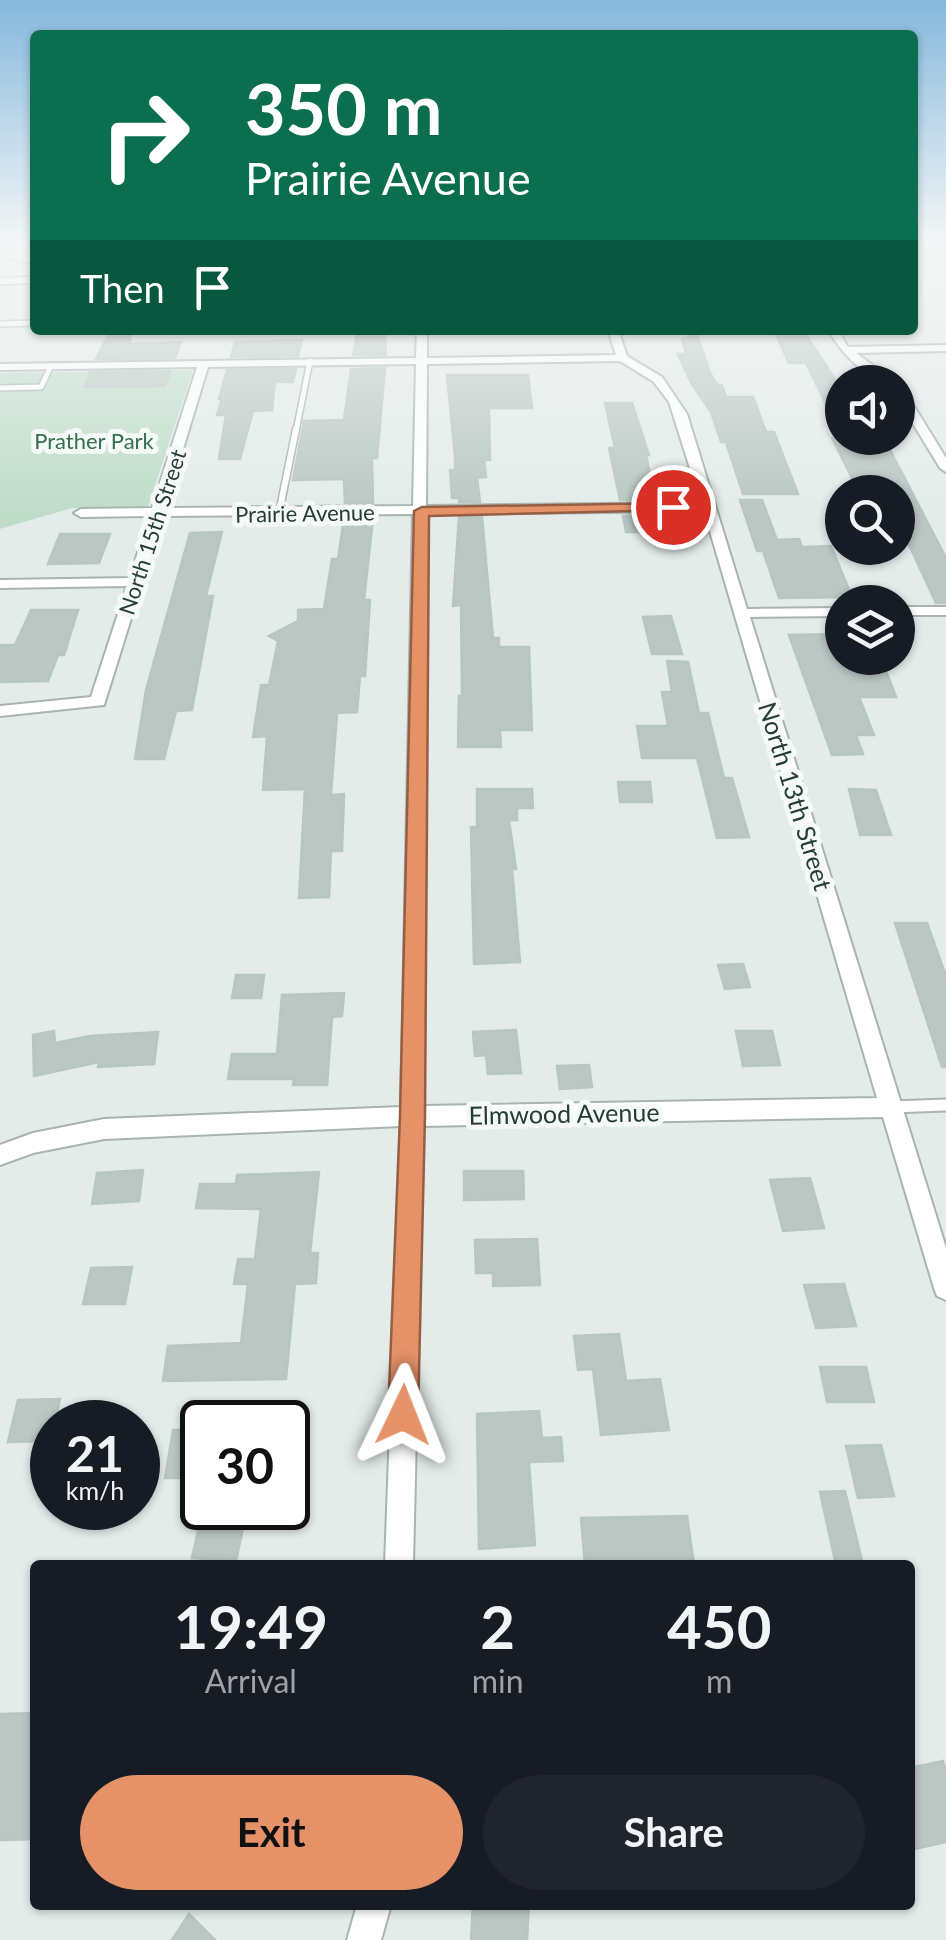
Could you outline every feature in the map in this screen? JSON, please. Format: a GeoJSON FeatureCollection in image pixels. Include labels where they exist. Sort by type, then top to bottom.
{"type":"FeatureCollection","features":[{"type":"Feature","properties":{"kind":"street"},"geometry":{"type":"LineString","coordinates":[[398,1560],[412,1116],[422,335]]}},
{"type":"Feature","properties":{"kind":"street"},"geometry":{"type":"LineString","coordinates":[[0,366],[622,358],[615,335]]}},
{"type":"Feature","properties":{"kind":"street"},"geometry":{"type":"LineString","coordinates":[[836,335],[845,350],[866,365]]}},
{"type":"Feature","properties":{"kind":"street"},"geometry":{"type":"LineString","coordinates":[[845,350],[946,348]]}},
{"type":"Feature","properties":{"kind":"street","name":"North 13th Street"},"geometry":{"type":"LineString","coordinates":[[622,358],[662,379],[671,389],[946,1288]]}},
{"type":"Feature","properties":{"kind":"street","name":"North 15th Street"},"geometry":{"type":"LineString","coordinates":[[0,712],[98,701],[160,515],[204,363]]}},
{"type":"Feature","properties":{"kind":"street"},"geometry":{"type":"LineString","coordinates":[[915,418],[946,468]]}},
{"type":"Feature","properties":{"kind":"street","name":"Prairie Avenue"},"geometry":{"type":"LineString","coordinates":[[81,513],[708,506]]}},
{"type":"Feature","properties":{"kind":"street"},"geometry":{"type":"LineString","coordinates":[[0,584],[135,582]]}},
{"type":"Feature","properties":{"kind":"street"},"geometry":{"type":"LineString","coordinates":[[915,611],[946,610]]}},
{"type":"Feature","properties":{"kind":"street"},"geometry":{"type":"LineString","coordinates":[[740,613],[825,612]]}},
{"type":"Feature","properties":{"kind":"street","name":"Elmwood Avenue"},"geometry":{"type":"LineString","coordinates":[[0,1155],[78,1134],[136,1127],[412,1116],[891,1107]]}},
{"type":"Feature","properties":{"kind":"street"},"geometry":{"type":"LineString","coordinates":[[364,1940],[373,1910]]}},
{"type":"Feature","properties":{"kind":"lane"},"geometry":{"type":"LineString","coordinates":[[279,513],[310,362]]}},
{"type":"Feature","properties":{"kind":"lane"},"geometry":{"type":"LineString","coordinates":[[0,388],[41,388],[51,366]]}},
{"type":"Feature","properties":{"kind":"lane"},"geometry":{"type":"LineString","coordinates":[[891,1107],[946,1105]]}},
{"type":"Feature","properties":{"kind":"green space","name":"Prather Park"},"geometry":{"type":"Polygon","coordinates":[[[193,370],[147,510],[72,508],[0,529],[0,373],[193,370]]]}},
{"type":"Feature","properties":{"kind":"building"},"geometry":{"type":"Polygon","coordinates":[[[108,335],[132,335],[129,344],[181,342],[175,358],[96,359],[108,335]]]}},
{"type":"Feature","properties":{"kind":"building"},"geometry":{"type":"Polygon","coordinates":[[[356,335],[385,335],[386,355],[353,355],[356,335]]]}},
{"type":"Feature","properties":{"kind":"building"},"geometry":{"type":"Polygon","coordinates":[[[697,335],[710,373],[717,385],[722,385],[726,397],[753,397],[766,432],[774,432],[798,494],[743,494],[726,442],[721,442],[711,412],[691,383],[678,354],[686,354],[682,339],[697,335]]]}},
{"type":"Feature","properties":{"kind":"building"},"geometry":{"type":"Polygon","coordinates":[[[776,335],[806,335],[826,365],[825,403],[806,363],[789,363],[776,335]]]}},
{"type":"Feature","properties":{"kind":"building"},"geometry":{"type":"Polygon","coordinates":[[[302,340],[298,356],[231,357],[235,342],[302,340]]]}},
{"type":"Feature","properties":{"kind":"building"},"geometry":{"type":"Polygon","coordinates":[[[385,368],[377,458],[372,458],[373,503],[345,503],[344,479],[293,480],[304,421],[344,420],[351,369],[385,368]]]}},
{"type":"Feature","properties":{"kind":"building"},"geometry":{"type":"Polygon","coordinates":[[[296,369],[293,382],[275,382],[272,410],[253,411],[240,459],[219,459],[226,415],[217,415],[227,370],[296,369]]]}},
{"type":"Feature","properties":{"kind":"building"},"geometry":{"type":"Polygon","coordinates":[[[170,371],[165,386],[85,387],[90,372],[170,371]]]}},
{"type":"Feature","properties":{"kind":"building"},"geometry":{"type":"Polygon","coordinates":[[[447,375],[528,375],[532,408],[489,408],[490,460],[484,460],[486,477],[477,478],[480,502],[452,498],[450,470],[455,470],[455,456],[447,375]]]}},
{"type":"Feature","properties":{"kind":"building"},"geometry":{"type":"Polygon","coordinates":[[[605,403],[632,403],[649,455],[655,500],[620,500],[609,448],[615,448],[605,403]]]}},
{"type":"Feature","properties":{"kind":"building"},"geometry":{"type":"Polygon","coordinates":[[[840,455],[893,455],[903,475],[850,475],[840,455]]]}},
{"type":"Feature","properties":{"kind":"building"},"geometry":{"type":"Polygon","coordinates":[[[915,498],[946,558],[946,603],[936,603],[915,558],[915,498]]]}},
{"type":"Feature","properties":{"kind":"building"},"geometry":{"type":"Polygon","coordinates":[[[740,500],[762,500],[777,540],[799,539],[802,547],[825,546],[825,565],[839,565],[847,585],[825,585],[825,597],[779,598],[763,551],[757,551],[740,500]]]}},
{"type":"Feature","properties":{"kind":"building"},"geometry":{"type":"Polygon","coordinates":[[[658,515],[662,532],[626,532],[623,516],[658,515]]]}},
{"type":"Feature","properties":{"kind":"building"},"geometry":{"type":"Polygon","coordinates":[[[459,517],[482,517],[493,638],[499,638],[499,647],[529,647],[532,730],[500,730],[501,747],[458,747],[461,605],[453,606],[459,517]]]}},
{"type":"Feature","properties":{"kind":"building"},"geometry":{"type":"Polygon","coordinates":[[[344,518],[373,518],[364,600],[370,600],[365,676],[360,676],[357,712],[337,713],[331,795],[344,794],[342,851],[331,851],[329,897],[299,898],[305,789],[263,790],[267,736],[253,737],[261,685],[269,685],[278,641],[269,636],[298,621],[298,610],[324,609],[344,518]]]}},
{"type":"Feature","properties":{"kind":"building"},"geometry":{"type":"Polygon","coordinates":[[[222,532],[206,596],[213,596],[192,710],[176,711],[164,759],[135,759],[146,690],[190,533],[222,532]]]}},
{"type":"Feature","properties":{"kind":"building"},"geometry":{"type":"Polygon","coordinates":[[[60,534],[110,534],[99,563],[48,564],[60,534]]]}},
{"type":"Feature","properties":{"kind":"building"},"geometry":{"type":"Polygon","coordinates":[[[31,610],[78,610],[64,655],[58,655],[48,681],[0,682],[0,645],[15,645],[31,610]]]}},
{"type":"Feature","properties":{"kind":"building"},"geometry":{"type":"Polygon","coordinates":[[[671,616],[682,654],[652,654],[643,617],[671,616]]]}},
{"type":"Feature","properties":{"kind":"building"},"geometry":{"type":"Polygon","coordinates":[[[825,634],[825,675],[888,675],[896,697],[859,697],[874,735],[856,735],[863,754],[832,755],[789,635],[825,634]]]}},
{"type":"Feature","properties":{"kind":"building"},"geometry":{"type":"Polygon","coordinates":[[[667,661],[688,662],[699,713],[708,713],[724,778],[732,778],[749,837],[717,838],[697,758],[642,758],[637,726],[668,726],[662,692],[672,692],[667,661]]]}},
{"type":"Feature","properties":{"kind":"building"},"geometry":{"type":"Polygon","coordinates":[[[618,782],[650,782],[652,802],[620,802],[618,782]]]}},
{"type":"Feature","properties":{"kind":"building"},"geometry":{"type":"Polygon","coordinates":[[[477,789],[532,789],[533,808],[517,808],[517,820],[509,820],[516,869],[512,869],[520,962],[474,964],[471,827],[477,827],[477,789]]]}},
{"type":"Feature","properties":{"kind":"building"},"geometry":{"type":"Polygon","coordinates":[[[849,789],[876,790],[891,835],[860,835],[849,789]]]}},
{"type":"Feature","properties":{"kind":"building"},"geometry":{"type":"Polygon","coordinates":[[[895,923],[927,923],[946,976],[946,1067],[942,1067],[895,923]]]}},
{"type":"Feature","properties":{"kind":"building"},"geometry":{"type":"Polygon","coordinates":[[[743,964],[750,987],[725,989],[718,965],[743,964]]]}},
{"type":"Feature","properties":{"kind":"building"},"geometry":{"type":"Polygon","coordinates":[[[236,975],[264,975],[261,998],[232,998],[236,975]]]}},
{"type":"Feature","properties":{"kind":"building"},"geometry":{"type":"Polygon","coordinates":[[[344,993],[342,1016],[332,1017],[327,1085],[293,1085],[294,1079],[228,1079],[232,1054],[277,1054],[282,995],[344,993]]]}},
{"type":"Feature","properties":{"kind":"building"},"geometry":{"type":"Polygon","coordinates":[[[516,1030],[521,1073],[488,1074],[486,1055],[475,1056],[473,1032],[516,1030]]]}},
{"type":"Feature","properties":{"kind":"building"},"geometry":{"type":"Polygon","coordinates":[[[54,1031],[55,1043],[90,1036],[158,1032],[154,1064],[98,1067],[99,1062],[34,1076],[33,1035],[54,1031]]]}},
{"type":"Feature","properties":{"kind":"building"},"geometry":{"type":"Polygon","coordinates":[[[736,1031],[772,1031],[780,1065],[743,1066],[736,1031]]]}},
{"type":"Feature","properties":{"kind":"building"},"geometry":{"type":"Polygon","coordinates":[[[589,1065],[592,1087],[560,1089],[557,1066],[589,1065]]]}},
{"type":"Feature","properties":{"kind":"building"},"geometry":{"type":"Polygon","coordinates":[[[143,1170],[139,1201],[92,1204],[97,1173],[143,1170]]]}},
{"type":"Feature","properties":{"kind":"building"},"geometry":{"type":"Polygon","coordinates":[[[464,1171],[523,1171],[524,1199],[464,1200],[464,1171]]]}},
{"type":"Feature","properties":{"kind":"building"},"geometry":{"type":"Polygon","coordinates":[[[319,1172],[310,1253],[318,1253],[316,1283],[295,1284],[286,1379],[163,1381],[168,1346],[241,1343],[248,1284],[234,1284],[238,1259],[255,1259],[261,1209],[196,1208],[200,1184],[236,1184],[237,1175],[319,1172]]]}},
{"type":"Feature","properties":{"kind":"building"},"geometry":{"type":"Polygon","coordinates":[[[810,1178],[824,1228],[783,1231],[770,1180],[810,1178]]]}},
{"type":"Feature","properties":{"kind":"building"},"geometry":{"type":"Polygon","coordinates":[[[537,1239],[540,1285],[493,1286],[493,1273],[476,1273],[475,1240],[537,1239]]]}},
{"type":"Feature","properties":{"kind":"building"},"geometry":{"type":"Polygon","coordinates":[[[132,1267],[125,1304],[83,1304],[91,1268],[132,1267]]]}},
{"type":"Feature","properties":{"kind":"building"},"geometry":{"type":"Polygon","coordinates":[[[844,1284],[856,1326],[816,1328],[804,1285],[844,1284]]]}},
{"type":"Feature","properties":{"kind":"building"},"geometry":{"type":"Polygon","coordinates":[[[619,1334],[626,1381],[660,1379],[669,1430],[601,1435],[593,1369],[578,1370],[574,1336],[619,1334]]]}},
{"type":"Feature","properties":{"kind":"building"},"geometry":{"type":"Polygon","coordinates":[[[820,1367],[866,1367],[874,1402],[827,1402],[820,1367]]]}},
{"type":"Feature","properties":{"kind":"building"},"geometry":{"type":"Polygon","coordinates":[[[60,1399],[30,1400],[30,1441],[8,1442],[18,1400],[60,1399]]]}},
{"type":"Feature","properties":{"kind":"building"},"geometry":{"type":"Polygon","coordinates":[[[539,1411],[542,1438],[561,1437],[563,1461],[529,1462],[535,1545],[479,1549],[477,1414],[539,1411]]]}},
{"type":"Feature","properties":{"kind":"building"},"geometry":{"type":"Polygon","coordinates":[[[173,1430],[180,1430],[180,1478],[165,1478],[173,1430]]]}},
{"type":"Feature","properties":{"kind":"building"},"geometry":{"type":"Polygon","coordinates":[[[881,1445],[894,1496],[858,1498],[846,1446],[881,1445]]]}},
{"type":"Feature","properties":{"kind":"building"},"geometry":{"type":"Polygon","coordinates":[[[845,1491],[862,1560],[835,1560],[820,1492],[845,1491]]]}},
{"type":"Feature","properties":{"kind":"building"},"geometry":{"type":"Polygon","coordinates":[[[687,1516],[693,1560],[585,1560],[581,1518],[687,1516]]]}},
{"type":"Feature","properties":{"kind":"building"},"geometry":{"type":"Polygon","coordinates":[[[198,1530],[243,1530],[236,1560],[192,1558],[198,1530]]]}},
{"type":"Feature","properties":{"kind":"building"},"geometry":{"type":"Polygon","coordinates":[[[30,1713],[30,1839],[0,1840],[0,1714],[30,1713]]]}},
{"type":"Feature","properties":{"kind":"building"},"geometry":{"type":"Polygon","coordinates":[[[943,1761],[946,1842],[915,1849],[915,1767],[943,1761]]]}},
{"type":"Feature","properties":{"kind":"building"},"geometry":{"type":"Polygon","coordinates":[[[473,1910],[529,1910],[527,1940],[471,1940],[473,1910]]]}},
{"type":"Feature","properties":{"kind":"building"},"geometry":{"type":"Polygon","coordinates":[[[189,1914],[215,1940],[172,1940],[189,1914]]]}},
{"type":"Feature","properties":{"kind":"route"},"geometry":{"type":"LineString","coordinates":[[403,1415],[422,511],[673,507]]}}]}
